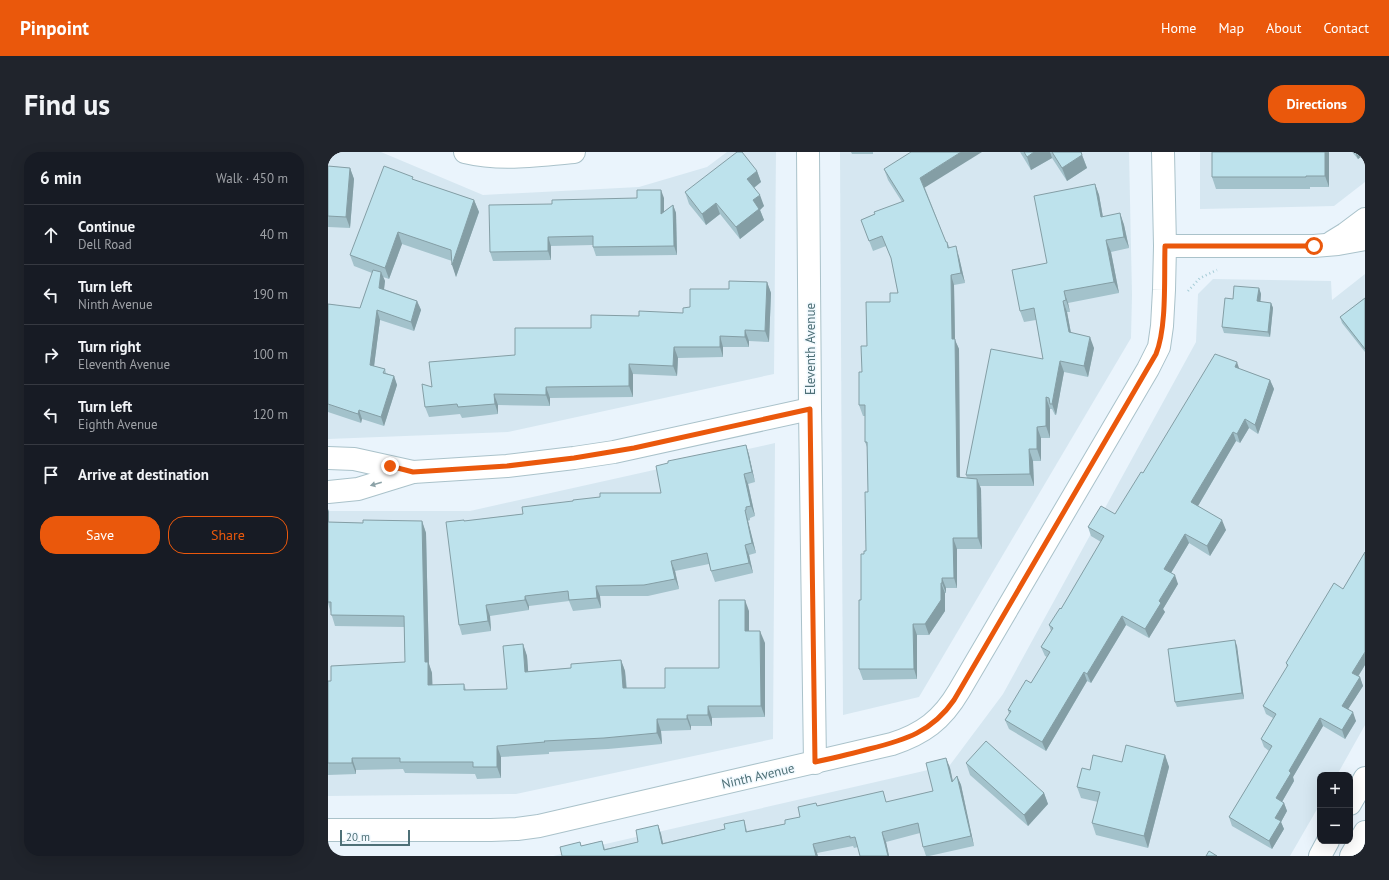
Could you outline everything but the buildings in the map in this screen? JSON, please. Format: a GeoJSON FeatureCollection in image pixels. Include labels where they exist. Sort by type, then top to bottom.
{"type":"FeatureCollection","features":[{"type":"Feature","properties":{"kind":"street"},"geometry":{"type":"LineString","coordinates":[[465,152],[492,157],[512,158],[574,152]]}},
{"type":"Feature","properties":{"kind":"street","name":"Eleventh Avenue"},"geometry":{"type":"LineString","coordinates":[[808,152],[815,762]]}},
{"type":"Feature","properties":{"kind":"street","name":"Ninth Avenue"},"geometry":{"type":"LineString","coordinates":[[328,830],[491,830],[530,828],[892,744],[911,737],[934,723],[954,700],[1159,347],[1162,326],[1165,246],[1163,152]]}},
{"type":"Feature","properties":{"kind":"street"},"geometry":{"type":"LineString","coordinates":[[1326,245],[1345,234],[1365,219]]}},
{"type":"Feature","properties":{"kind":"street"},"geometry":{"type":"LineString","coordinates":[[1165,246],[1326,245],[1349,243],[1365,239]]}},
{"type":"Feature","properties":{"kind":"street"},"geometry":{"type":"LineString","coordinates":[[328,492],[358,489],[413,472],[507,466],[614,452],[810,409]]}},
{"type":"Feature","properties":{"kind":"street"},"geometry":{"type":"LineString","coordinates":[[328,458],[343,458],[413,472]]}},
{"type":"Feature","properties":{"kind":"street"},"geometry":{"type":"LineString","coordinates":[[1353,799],[1365,778]]}},
{"type":"Feature","properties":{"kind":"street"},"geometry":{"type":"LineString","coordinates":[[1351,856],[1365,832]]}},
{"type":"Feature","properties":{"kind":"street"},"geometry":{"type":"LineString","coordinates":[[1320,856],[1326,844]]}},
{"type":"Feature","properties":{"kind":"path"},"geometry":{"type":"LineString","coordinates":[[1188,292],[1200,278],[1220,269]]}},
{"type":"Feature","properties":{"kind":"shaded area"},"geometry":{"type":"Polygon","coordinates":[[[328,152],[381,152],[483,195],[639,187],[707,167],[727,152],[776,152],[774,374],[508,432],[328,439],[328,152]]]}},
{"type":"Feature","properties":{"kind":"shaded area"},"geometry":{"type":"Polygon","coordinates":[[[840,152],[1129,152],[1132,295],[1131,338],[919,697],[843,715],[840,152]]]}},
{"type":"Feature","properties":{"kind":"shaded area"},"geometry":{"type":"Polygon","coordinates":[[[1200,152],[1365,152],[1365,182],[1334,206],[1200,209],[1200,152]]]}},
{"type":"Feature","properties":{"kind":"shaded area"},"geometry":{"type":"Polygon","coordinates":[[[1365,274],[1365,725],[1339,772],[1317,772],[1317,809],[1290,856],[553,856],[950,765],[1003,694],[1196,342],[1198,294],[1213,279],[1331,281],[1332,300],[1365,274]]]}},
{"type":"Feature","properties":{"kind":"shaded area"},"geometry":{"type":"Polygon","coordinates":[[[775,443],[773,739],[516,794],[328,796],[328,511],[470,511],[775,443]]]}},
{"type":"Feature","properties":{"kind":"route"},"geometry":{"type":"LineString","coordinates":[[390,466],[413,472],[507,466],[574,458],[634,448],[810,409],[815,762],[892,744],[911,737],[926,729],[934,723],[951,705],[1148,369],[1159,347],[1161,335],[1165,246],[1314,246]]}}]}
